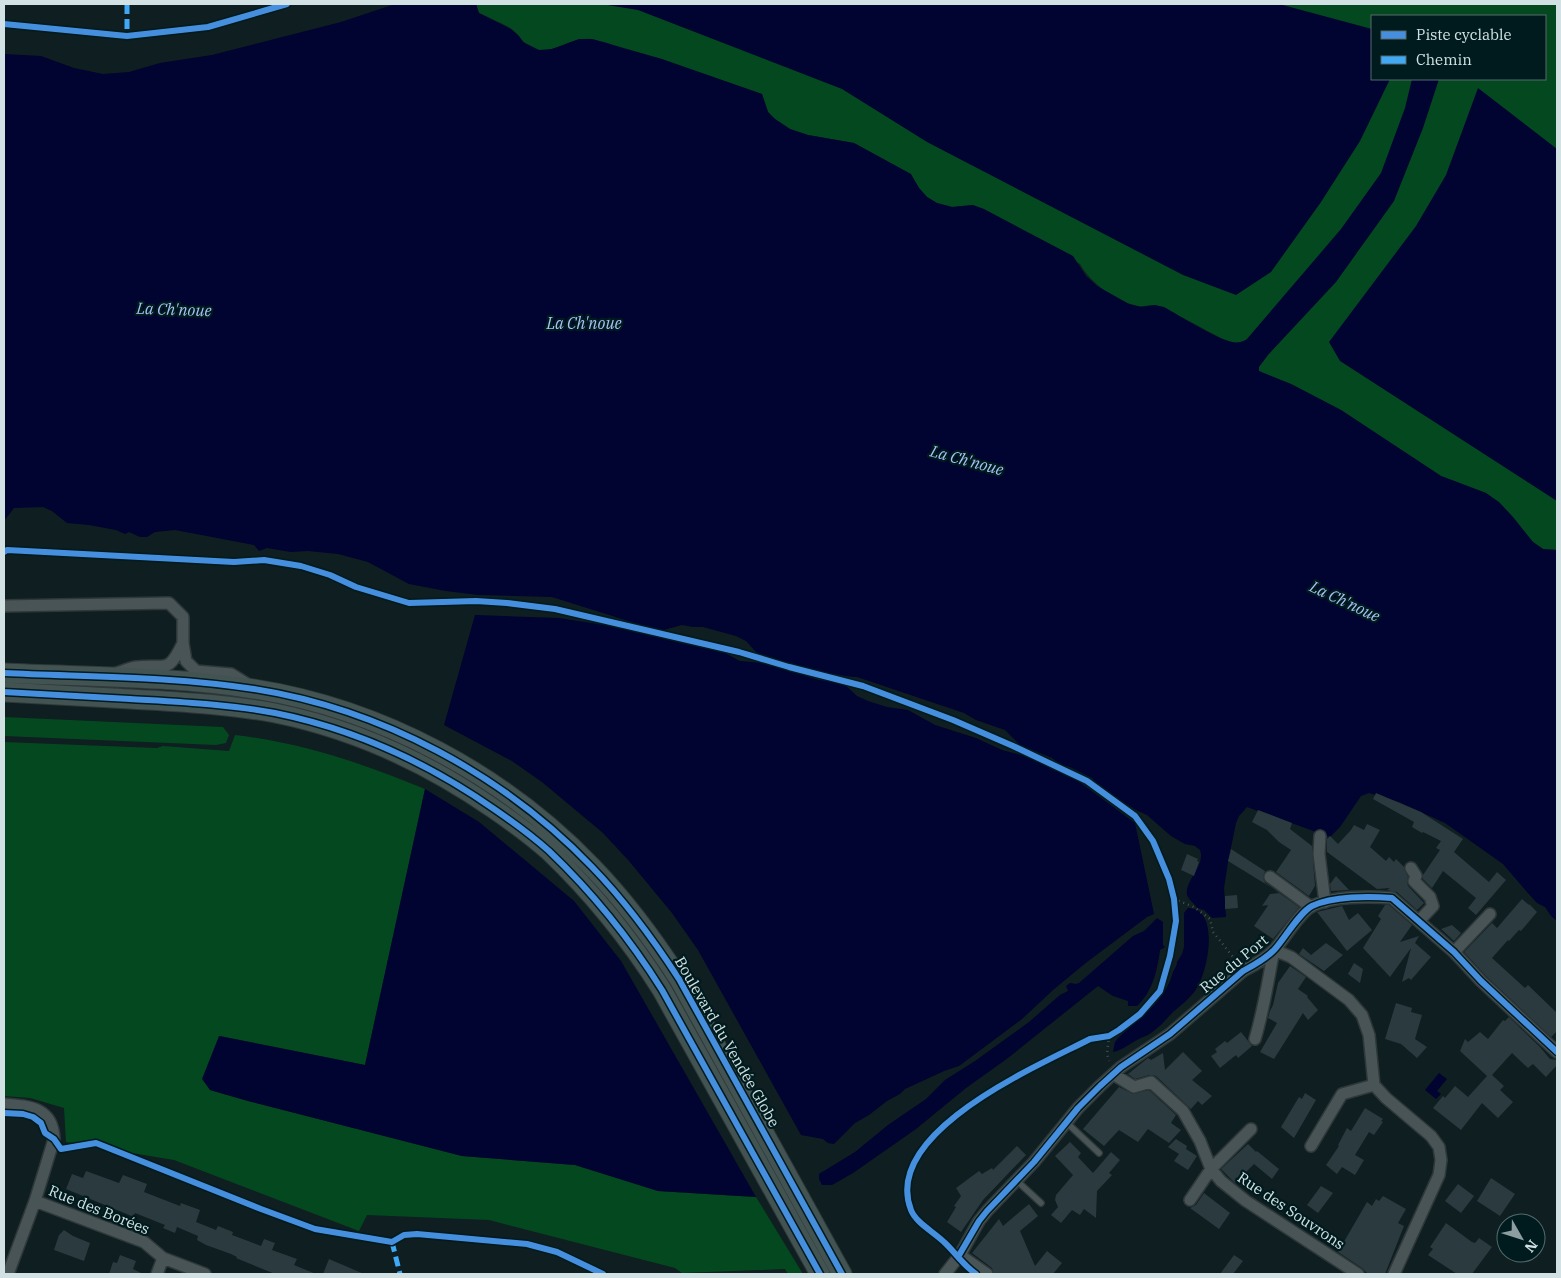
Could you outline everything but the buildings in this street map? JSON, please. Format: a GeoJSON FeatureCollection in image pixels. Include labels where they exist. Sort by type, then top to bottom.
{"type":"FeatureCollection","features":[{"type":"Feature","properties":{"kind":"main road","name":"Boulevard du Vendée Globe"},"geometry":{"type":"LineString","coordinates":[[4,673],[108,676],[254,689],[311,701],[394,730],[448,756],[523,805],[592,866],[646,931],[679,979],[842,1274]]}},
{"type":"Feature","properties":{"kind":"main road","name":"Boulevard du Vendée Globe"},"geometry":{"type":"LineString","coordinates":[[4,692],[204,703],[277,714],[332,728],[404,756],[472,793],[511,820],[548,850],[610,916],[638,952],[662,990],[820,1274]]}},
{"type":"Feature","properties":{"kind":"street"},"geometry":{"type":"LineString","coordinates":[[4,606],[168,603],[183,617],[183,643],[186,661],[196,671],[231,674],[254,689]]}},
{"type":"Feature","properties":{"kind":"street"},"geometry":{"type":"LineString","coordinates":[[108,676],[135,667],[161,668],[170,665],[176,659],[183,643]]}},
{"type":"Feature","properties":{"kind":"street"},"geometry":{"type":"LineString","coordinates":[[1320,836],[1319,854],[1325,902]]}},
{"type":"Feature","properties":{"kind":"street"},"geometry":{"type":"LineString","coordinates":[[1411,868],[1416,876],[1414,881],[1430,896],[1433,906],[1419,921]]}},
{"type":"Feature","properties":{"kind":"street"},"geometry":{"type":"LineString","coordinates":[[1270,877],[1311,907]]}},
{"type":"Feature","properties":{"kind":"street","name":"Rue du Port"},"geometry":{"type":"LineString","coordinates":[[945,1274],[960,1254],[979,1221],[1017,1181],[1066,1122],[1100,1086],[1170,1034],[1243,971],[1274,950],[1311,907],[1347,898],[1392,898],[1454,952],[1481,981],[1557,1052]]}},
{"type":"Feature","properties":{"kind":"street"},"geometry":{"type":"LineString","coordinates":[[1454,952],[1490,914]]}},
{"type":"Feature","properties":{"kind":"street"},"geometry":{"type":"LineString","coordinates":[[1255,1039],[1264,1009],[1274,950],[1292,957],[1349,1000],[1362,1015],[1369,1035],[1374,1085],[1386,1098],[1431,1136],[1439,1147],[1441,1160],[1439,1175],[1394,1274]]}},
{"type":"Feature","properties":{"kind":"street","name":"Rue des Souvrons"},"geometry":{"type":"LineString","coordinates":[[1114,1074],[1134,1087],[1151,1082],[1183,1111],[1200,1141],[1211,1168],[1221,1181],[1246,1201],[1358,1274]]}},
{"type":"Feature","properties":{"kind":"street"},"geometry":{"type":"LineString","coordinates":[[1311,1146],[1342,1094],[1374,1085]]}},
{"type":"Feature","properties":{"kind":"street"},"geometry":{"type":"LineString","coordinates":[[4,1104],[36,1108],[47,1117],[54,1129],[54,1139],[35,1201],[8,1274]]}},
{"type":"Feature","properties":{"kind":"street"},"geometry":{"type":"LineString","coordinates":[[1190,1200],[1211,1168],[1251,1129]]}},
{"type":"Feature","properties":{"kind":"street","name":"Rue des Borées"},"geometry":{"type":"LineString","coordinates":[[35,1201],[144,1242],[163,1258],[205,1274]]}},
{"type":"Feature","properties":{"kind":"street"},"geometry":{"type":"LineString","coordinates":[[960,1254],[986,1274]]}},
{"type":"Feature","properties":{"kind":"street"},"geometry":{"type":"LineString","coordinates":[[157,1274],[163,1258]]}},
{"type":"Feature","properties":{"kind":"lane"},"geometry":{"type":"LineString","coordinates":[[1066,1122],[1099,1153]]}},
{"type":"Feature","properties":{"kind":"lane"},"geometry":{"type":"LineString","coordinates":[[1017,1181],[1041,1203]]}},
{"type":"Feature","properties":{"kind":"path"},"geometry":{"type":"LineString","coordinates":[[1174,899],[1194,907],[1210,920],[1213,932],[1243,971]]}},
{"type":"Feature","properties":{"kind":"path"},"geometry":{"type":"LineString","coordinates":[[1109,1036],[1107,1054],[1114,1074]]}},
{"type":"Feature","properties":{"kind":"green space"},"geometry":{"type":"Polygon","coordinates":[[[476,4],[1557,4],[1557,550],[1543,549],[1533,542],[1486,493],[1441,476],[1341,410],[1291,384],[1262,373],[1259,371],[1259,367],[1243,342],[1234,343],[1223,339],[1157,306],[1138,306],[1113,296],[1097,285],[1080,264],[973,205],[952,207],[937,203],[927,197],[910,174],[854,143],[808,135],[790,129],[768,112],[762,94],[680,66],[591,39],[578,40],[552,49],[534,49],[526,44],[510,28],[479,13],[476,4]]]}},
{"type":"Feature","properties":{"kind":"green space"},"geometry":{"type":"Polygon","coordinates":[[[4,717],[223,727],[229,735],[226,743],[216,745],[4,736],[4,717]]]}},
{"type":"Feature","properties":{"kind":"green space"},"geometry":{"type":"Polygon","coordinates":[[[235,735],[285,743],[332,755],[425,789],[365,1065],[220,1036],[210,1090],[462,1156],[575,1165],[658,1191],[756,1197],[803,1274],[788,1274],[785,1269],[682,1273],[675,1268],[489,1220],[367,1215],[359,1231],[174,1160],[66,1142],[64,1108],[30,1098],[4,1096],[4,742],[157,748],[163,746],[229,751],[235,735]]]}},
{"type":"Feature","properties":{"kind":"water","name":"La Ch'noue"},"geometry":{"type":"Polygon","coordinates":[[[395,4],[476,4],[479,13],[511,29],[523,42],[539,50],[552,49],[579,39],[592,39],[662,59],[762,94],[768,112],[790,129],[808,135],[854,143],[911,174],[927,197],[937,203],[952,207],[973,205],[984,209],[1073,256],[1086,276],[1097,286],[1129,304],[1141,307],[1155,305],[1164,307],[1207,332],[1234,342],[1242,342],[1247,339],[1341,229],[1381,173],[1405,108],[1412,80],[1439,80],[1423,128],[1394,201],[1336,282],[1268,355],[1259,367],[1259,371],[1291,384],[1341,410],[1441,476],[1486,493],[1499,502],[1533,542],[1543,549],[1557,550],[1557,921],[1545,907],[1537,903],[1503,864],[1445,823],[1399,802],[1369,793],[1361,796],[1340,827],[1330,837],[1247,807],[1236,823],[1228,862],[1224,888],[1226,917],[1212,918],[1204,910],[1197,908],[1187,895],[1189,884],[1200,862],[1200,850],[1171,836],[1147,815],[1102,789],[1092,778],[1070,767],[1061,765],[1052,758],[1023,748],[1005,730],[976,720],[964,713],[857,677],[822,673],[768,658],[756,652],[746,641],[736,636],[703,627],[682,625],[660,631],[552,597],[478,595],[409,584],[368,562],[338,554],[308,551],[291,552],[267,548],[259,551],[254,545],[175,530],[155,532],[147,537],[140,537],[129,532],[125,534],[116,530],[67,523],[52,511],[43,507],[14,508],[4,521],[4,54],[41,56],[74,68],[103,74],[129,72],[160,63],[212,55],[341,22],[395,4]]]}},
{"type":"Feature","properties":{"kind":"water"},"geometry":{"type":"Polygon","coordinates":[[[601,4],[1279,4],[1371,29],[1371,80],[1390,80],[1360,141],[1321,202],[1271,272],[1236,295],[1183,275],[927,142],[842,89],[638,10],[601,4]]]}},
{"type":"Feature","properties":{"kind":"water"},"geometry":{"type":"Polygon","coordinates":[[[1478,88],[1557,149],[1557,501],[1340,361],[1329,342],[1416,226],[1446,175],[1478,88]]]}},
{"type":"Feature","properties":{"kind":"water"},"geometry":{"type":"Polygon","coordinates":[[[475,615],[559,618],[623,628],[689,645],[706,647],[725,653],[740,661],[762,663],[819,680],[844,684],[857,696],[868,701],[887,707],[908,710],[935,725],[976,738],[1002,750],[1029,757],[1078,781],[1135,823],[1154,914],[1147,917],[1087,962],[1022,1019],[959,1066],[905,1089],[855,1123],[834,1144],[828,1143],[823,1139],[801,1135],[698,950],[672,913],[629,861],[603,833],[542,782],[512,761],[444,725],[475,615]]]}},
{"type":"Feature","properties":{"kind":"water"},"geometry":{"type":"Polygon","coordinates":[[[425,789],[479,822],[574,901],[621,961],[756,1197],[658,1191],[575,1165],[462,1156],[210,1090],[202,1079],[219,1036],[365,1065],[425,789]]]}},
{"type":"Feature","properties":{"kind":"water"},"geometry":{"type":"Polygon","coordinates":[[[1188,908],[1198,911],[1205,919],[1208,930],[1207,957],[1200,983],[1190,997],[1154,1031],[1113,1052],[1115,1042],[1119,1037],[1151,1009],[1169,983],[1184,947],[1184,913],[1188,908]]]}},
{"type":"Feature","properties":{"kind":"water"},"geometry":{"type":"Polygon","coordinates":[[[1157,918],[1163,922],[1163,945],[1165,947],[1160,950],[1156,973],[1151,987],[1137,1006],[1128,1006],[1128,1001],[1113,996],[1098,986],[916,1129],[853,1173],[832,1185],[822,1185],[819,1174],[855,1152],[888,1125],[926,1099],[945,1080],[1029,1022],[1060,995],[1068,991],[1066,986],[1070,983],[1079,983],[1133,936],[1144,931],[1157,918]]]}},
{"type":"Feature","properties":{"kind":"water"},"geometry":{"type":"Polygon","coordinates":[[[1439,1073],[1447,1079],[1437,1091],[1441,1094],[1436,1099],[1425,1090],[1439,1073]]]}},
{"type":"Feature","properties":{"kind":"marked path"},"geometry":{"type":"LineString","coordinates":[[127,4],[127,36]]}},
{"type":"Feature","properties":{"kind":"marked path"},"geometry":{"type":"LineString","coordinates":[[392,1242],[400,1274]]}},
{"type":"Feature","properties":{"kind":"cycle path"},"geometry":{"type":"LineString","coordinates":[[4,24],[127,36],[208,27],[287,4]]}},
{"type":"Feature","properties":{"kind":"cycle path"},"geometry":{"type":"LineString","coordinates":[[4,552],[7,550],[234,562],[264,560],[301,566],[330,575],[356,587],[409,603],[476,601],[555,609],[739,652],[863,686],[953,720],[1087,781],[1135,816],[1153,841],[1169,879],[1174,899],[1176,921],[1170,956],[1160,991],[1140,1014],[1119,1030],[1109,1036],[1090,1039],[1036,1066],[970,1105],[941,1129],[919,1154],[908,1181],[913,1215],[976,1274]]}},
{"type":"Feature","properties":{"kind":"cycle path"},"geometry":{"type":"LineString","coordinates":[[4,673],[192,682],[254,689],[301,699],[348,712],[394,730],[438,751],[520,803],[592,867],[616,893],[669,964],[842,1274]]}},
{"type":"Feature","properties":{"kind":"cycle path"},"geometry":{"type":"LineString","coordinates":[[4,692],[221,705],[275,713],[304,720],[362,738],[417,763],[469,792],[508,819],[549,851],[581,883],[610,917],[650,971],[820,1274]]}},
{"type":"Feature","properties":{"kind":"cycle path"},"geometry":{"type":"LineString","coordinates":[[958,1257],[987,1211],[1034,1162],[1078,1108],[1100,1086],[1121,1067],[1170,1034],[1243,971],[1268,956],[1302,914],[1312,906],[1330,900],[1351,897],[1392,898],[1454,952],[1481,981],[1557,1052]]}},
{"type":"Feature","properties":{"kind":"cycle path"},"geometry":{"type":"LineString","coordinates":[[4,1113],[23,1114],[33,1117],[41,1123],[45,1133],[54,1139],[61,1149],[96,1143],[315,1229],[392,1242],[404,1235],[417,1234],[527,1244],[557,1252],[603,1274]]}}]}
